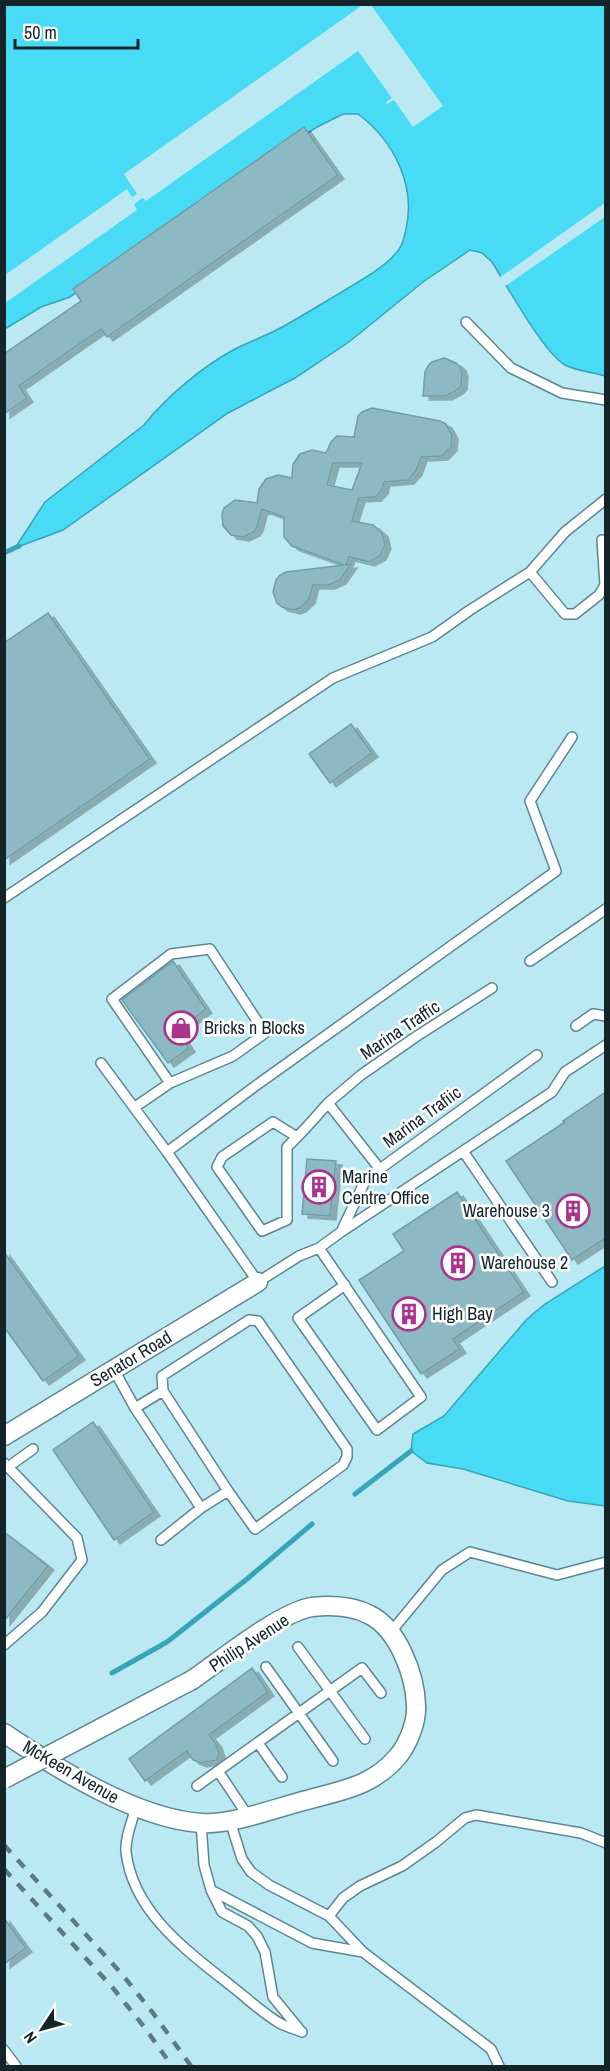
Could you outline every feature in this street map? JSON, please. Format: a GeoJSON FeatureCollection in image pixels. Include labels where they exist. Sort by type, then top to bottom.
{"type":"FeatureCollection","features":[{"type":"Feature","properties":{"kind":"street","name":"Senator Road"},"geometry":{"type":"LineString","coordinates":[[4,1436],[258,1282]]}},
{"type":"Feature","properties":{"kind":"street","name":"Philip Avenue"},"geometry":{"type":"LineString","coordinates":[[4,1779],[192,1680],[273,1624],[311,1608],[348,1607],[371,1615],[390,1633],[405,1656],[417,1706],[411,1735],[399,1754],[382,1772],[360,1786],[230,1821],[201,1823],[173,1818]]}},
{"type":"Feature","properties":{"kind":"street","name":"McKeen Avenue"},"geometry":{"type":"LineString","coordinates":[[4,1733],[94,1788],[136,1808],[173,1818]]}},
{"type":"Feature","properties":{"kind":"lane"},"geometry":{"type":"LineString","coordinates":[[466,322],[511,368],[562,393],[606,400]]}},
{"type":"Feature","properties":{"kind":"lane"},"geometry":{"type":"LineString","coordinates":[[4,898],[333,678],[432,638],[470,610],[530,572],[565,532],[606,500]]}},
{"type":"Feature","properties":{"kind":"lane"},"geometry":{"type":"LineString","coordinates":[[530,572],[565,614],[574,614],[600,595],[605,585],[602,540]]}},
{"type":"Feature","properties":{"kind":"lane"},"geometry":{"type":"LineString","coordinates":[[167,1152],[556,871],[530,801],[572,737]]}},
{"type":"Feature","properties":{"kind":"lane"},"geometry":{"type":"LineString","coordinates":[[530,961],[606,909]]}},
{"type":"Feature","properties":{"kind":"lane"},"geometry":{"type":"LineString","coordinates":[[135,1107],[170,1083],[233,1056],[266,1033],[210,949],[171,954],[112,999],[170,1083]]}},
{"type":"Feature","properties":{"kind":"lane","name":"Marina Traffic"},"geometry":{"type":"LineString","coordinates":[[328,1103],[370,1069],[492,988]]}},
{"type":"Feature","properties":{"kind":"lane"},"geometry":{"type":"LineString","coordinates":[[576,1026],[593,1014],[606,1016]]}},
{"type":"Feature","properties":{"kind":"lane"},"geometry":{"type":"LineString","coordinates":[[101,1063],[135,1107],[258,1282],[299,1256],[319,1248],[552,1092],[565,1072],[606,1045]]}},
{"type":"Feature","properties":{"kind":"lane","name":"Marina Trafiic"},"geometry":{"type":"LineString","coordinates":[[342,1232],[366,1179],[537,1054]]}},
{"type":"Feature","properties":{"kind":"lane"},"geometry":{"type":"LineString","coordinates":[[297,1137],[273,1122],[222,1157],[217,1167],[262,1231],[286,1220],[287,1147],[297,1137],[328,1103],[380,1168]]}},
{"type":"Feature","properties":{"kind":"lane"},"geometry":{"type":"LineString","coordinates":[[463,1151],[552,1282]]}},
{"type":"Feature","properties":{"kind":"lane"},"geometry":{"type":"LineString","coordinates":[[319,1248],[345,1285],[421,1397],[377,1430],[298,1318],[345,1285]]}},
{"type":"Feature","properties":{"kind":"lane"},"geometry":{"type":"LineString","coordinates":[[249,1320],[258,1321],[347,1449],[347,1457],[343,1465],[255,1529],[163,1391],[162,1376],[249,1320]]}},
{"type":"Feature","properties":{"kind":"lane"},"geometry":{"type":"LineString","coordinates":[[114,1370],[135,1408],[201,1508]]}},
{"type":"Feature","properties":{"kind":"lane"},"geometry":{"type":"LineString","coordinates":[[135,1408],[163,1391]]}},
{"type":"Feature","properties":{"kind":"lane"},"geometry":{"type":"LineString","coordinates":[[4,1645],[42,1612],[82,1560],[77,1538],[6,1465],[33,1449]]}},
{"type":"Feature","properties":{"kind":"lane"},"geometry":{"type":"LineString","coordinates":[[161,1540],[201,1508],[228,1491]]}},
{"type":"Feature","properties":{"kind":"lane"},"geometry":{"type":"LineString","coordinates":[[390,1633],[442,1570],[470,1552],[557,1575],[606,1562]]}},
{"type":"Feature","properties":{"kind":"lane"},"geometry":{"type":"LineString","coordinates":[[298,1647],[365,1739]]}},
{"type":"Feature","properties":{"kind":"lane"},"geometry":{"type":"LineString","coordinates":[[266,1667],[333,1761]]}},
{"type":"Feature","properties":{"kind":"lane"},"geometry":{"type":"LineString","coordinates":[[197,1786],[362,1668],[381,1693]]}},
{"type":"Feature","properties":{"kind":"lane"},"geometry":{"type":"LineString","coordinates":[[258,1743],[282,1778]]}},
{"type":"Feature","properties":{"kind":"lane"},"geometry":{"type":"LineString","coordinates":[[218,1771],[248,1816]]}},
{"type":"Feature","properties":{"kind":"lane"},"geometry":{"type":"LineString","coordinates":[[136,1808],[126,1839],[128,1862],[136,1887],[170,1936],[280,2024],[302,2032],[273,1997],[265,1952],[257,1936],[248,1926],[222,1911],[211,1890],[204,1865],[201,1823]]}},
{"type":"Feature","properties":{"kind":"lane"},"geometry":{"type":"LineString","coordinates":[[329,1916],[344,1898],[360,1886],[402,1866],[465,1818],[476,1815],[581,1833],[606,1843]]}},
{"type":"Feature","properties":{"kind":"lane"},"geometry":{"type":"LineString","coordinates":[[230,1821],[242,1859],[251,1872],[269,1885],[329,1916],[363,1952],[491,2049],[499,2067]]}},
{"type":"Feature","properties":{"kind":"lane"},"geometry":{"type":"LineString","coordinates":[[211,1890],[312,1943],[363,1952]]}},
{"type":"Feature","properties":{"kind":"lane"},"geometry":{"type":"LineString","coordinates":[[4,2050],[16,2067]]}},
{"type":"Feature","properties":{"kind":"water"},"geometry":{"type":"Polygon","coordinates":[[[5,5],[605,5],[605,376],[569,367],[556,358],[526,318],[492,262],[482,253],[470,250],[423,282],[349,342],[295,378],[228,413],[63,530],[15,548],[45,502],[144,425],[174,393],[198,373],[235,349],[304,315],[390,260],[402,243],[406,229],[408,196],[399,165],[382,137],[358,114],[343,114],[317,127],[70,297],[41,307],[5,329],[5,5]]]}},
{"type":"Feature","properties":{"kind":"water"},"geometry":{"type":"Polygon","coordinates":[[[605,1266],[605,1506],[568,1501],[463,1469],[427,1463],[411,1451],[413,1434],[444,1416],[527,1319],[545,1304],[605,1266]]]}},
{"type":"Feature","properties":{"kind":"pier"},"geometry":{"type":"Polygon","coordinates":[[[364,4],[371,5],[443,106],[413,127],[394,100],[387,104],[386,102],[392,98],[358,51],[146,201],[143,198],[134,204],[137,210],[5,303],[5,275],[127,189],[132,197],[137,194],[124,174],[364,4]]]}},
{"type":"Feature","properties":{"kind":"pier"},"geometry":{"type":"Polygon","coordinates":[[[605,203],[605,217],[504,287],[499,278],[605,203]]]}},
{"type":"Feature","properties":{"kind":"building"},"geometry":{"type":"Polygon","coordinates":[[[304,127],[338,175],[107,337],[101,329],[19,386],[27,398],[4,414],[4,354],[81,301],[73,289],[304,127]]]}},
{"type":"Feature","properties":{"kind":"building"},"geometry":{"type":"Polygon","coordinates":[[[444,358],[460,367],[461,386],[446,396],[423,396],[425,372],[428,366],[444,358]]]}},
{"type":"Feature","properties":{"kind":"building"},"geometry":{"type":"Polygon","coordinates":[[[372,408],[440,421],[446,424],[452,435],[451,447],[442,456],[421,457],[416,471],[408,480],[384,482],[382,490],[375,497],[359,498],[352,521],[373,525],[382,533],[385,545],[380,556],[369,562],[349,557],[346,565],[351,564],[340,580],[329,585],[313,585],[309,599],[300,608],[294,610],[282,607],[277,603],[273,592],[280,575],[286,572],[344,565],[292,546],[284,537],[284,517],[262,509],[254,532],[243,537],[231,535],[223,526],[224,508],[235,500],[257,503],[259,489],[266,479],[278,475],[292,478],[293,464],[300,454],[312,450],[326,453],[337,436],[354,437],[358,416],[372,408]],[[333,463],[327,485],[352,490],[362,463],[333,463]]]}},
{"type":"Feature","properties":{"kind":"building"},"geometry":{"type":"Polygon","coordinates":[[[48,613],[150,759],[4,860],[4,643],[48,613]]]}},
{"type":"Feature","properties":{"kind":"building"},"geometry":{"type":"Polygon","coordinates":[[[351,724],[372,753],[330,783],[309,754],[351,724]]]}},
{"type":"Feature","properties":{"kind":"building"},"geometry":{"type":"Polygon","coordinates":[[[173,961],[206,1009],[178,1031],[189,1048],[168,1063],[122,1000],[173,961]]]}},
{"type":"Feature","properties":{"kind":"building","name":"Warehouse 3"},"geometry":{"type":"Polygon","coordinates":[[[606,1092],[606,1238],[572,1260],[506,1161],[606,1092]]]}},
{"type":"Feature","properties":{"kind":"building","name":"Marine Centre Office"},"geometry":{"type":"Polygon","coordinates":[[[307,1159],[336,1161],[330,1216],[302,1214],[307,1159]]]}},
{"type":"Feature","properties":{"kind":"building","name":"Warehouse 2"},"geometry":{"type":"Polygon","coordinates":[[[457,1192],[524,1292],[453,1339],[460,1349],[421,1374],[359,1280],[404,1251],[393,1234],[457,1192]]]}},
{"type":"Feature","properties":{"kind":"building"},"geometry":{"type":"Polygon","coordinates":[[[4,1252],[79,1356],[43,1381],[4,1327],[4,1252]]]}},
{"type":"Feature","properties":{"kind":"building"},"geometry":{"type":"Polygon","coordinates":[[[93,1422],[154,1512],[114,1540],[53,1450],[93,1422]]]}},
{"type":"Feature","properties":{"kind":"building"},"geometry":{"type":"Polygon","coordinates":[[[4,1532],[48,1566],[4,1621],[4,1532]]]}},
{"type":"Feature","properties":{"kind":"building"},"geometry":{"type":"Polygon","coordinates":[[[252,1668],[268,1692],[209,1735],[219,1753],[217,1760],[201,1763],[193,1760],[187,1751],[145,1781],[129,1759],[252,1668]]]}},
{"type":"Feature","properties":{"kind":"building"},"geometry":{"type":"Polygon","coordinates":[[[4,1918],[26,1948],[4,1964],[4,1918]]]}},
{"type":"Feature","properties":{"kind":"waterway"},"geometry":{"type":"LineString","coordinates":[[4,553],[19,546]]}},
{"type":"Feature","properties":{"kind":"waterway"},"geometry":{"type":"LineString","coordinates":[[355,1494],[411,1451]]}},
{"type":"Feature","properties":{"kind":"waterway"},"geometry":{"type":"LineString","coordinates":[[112,1673],[167,1642],[312,1524]]}},
{"type":"Feature","properties":{"kind":"railway"},"geometry":{"type":"LineString","coordinates":[[4,1845],[121,1973],[191,2066]]}},
{"type":"Feature","properties":{"kind":"railway"},"geometry":{"type":"LineString","coordinates":[[4,1869],[113,1988],[172,2066]]}},
{"type":"Feature","properties":{"kind":"place","name":"Bricks n Blocks"},"geometry":{"type":"Point","coordinates":[181,1028]}},
{"type":"Feature","properties":{"kind":"place","name":"Marine Centre Office"},"geometry":{"type":"Point","coordinates":[319,1187]}},
{"type":"Feature","properties":{"kind":"place","name":"Warehouse 3"},"geometry":{"type":"Point","coordinates":[573,1211]}},
{"type":"Feature","properties":{"kind":"place","name":"Warehouse 2"},"geometry":{"type":"Point","coordinates":[458,1263]}},
{"type":"Feature","properties":{"kind":"place","name":"High Bay"},"geometry":{"type":"Point","coordinates":[409,1314]}}]}
